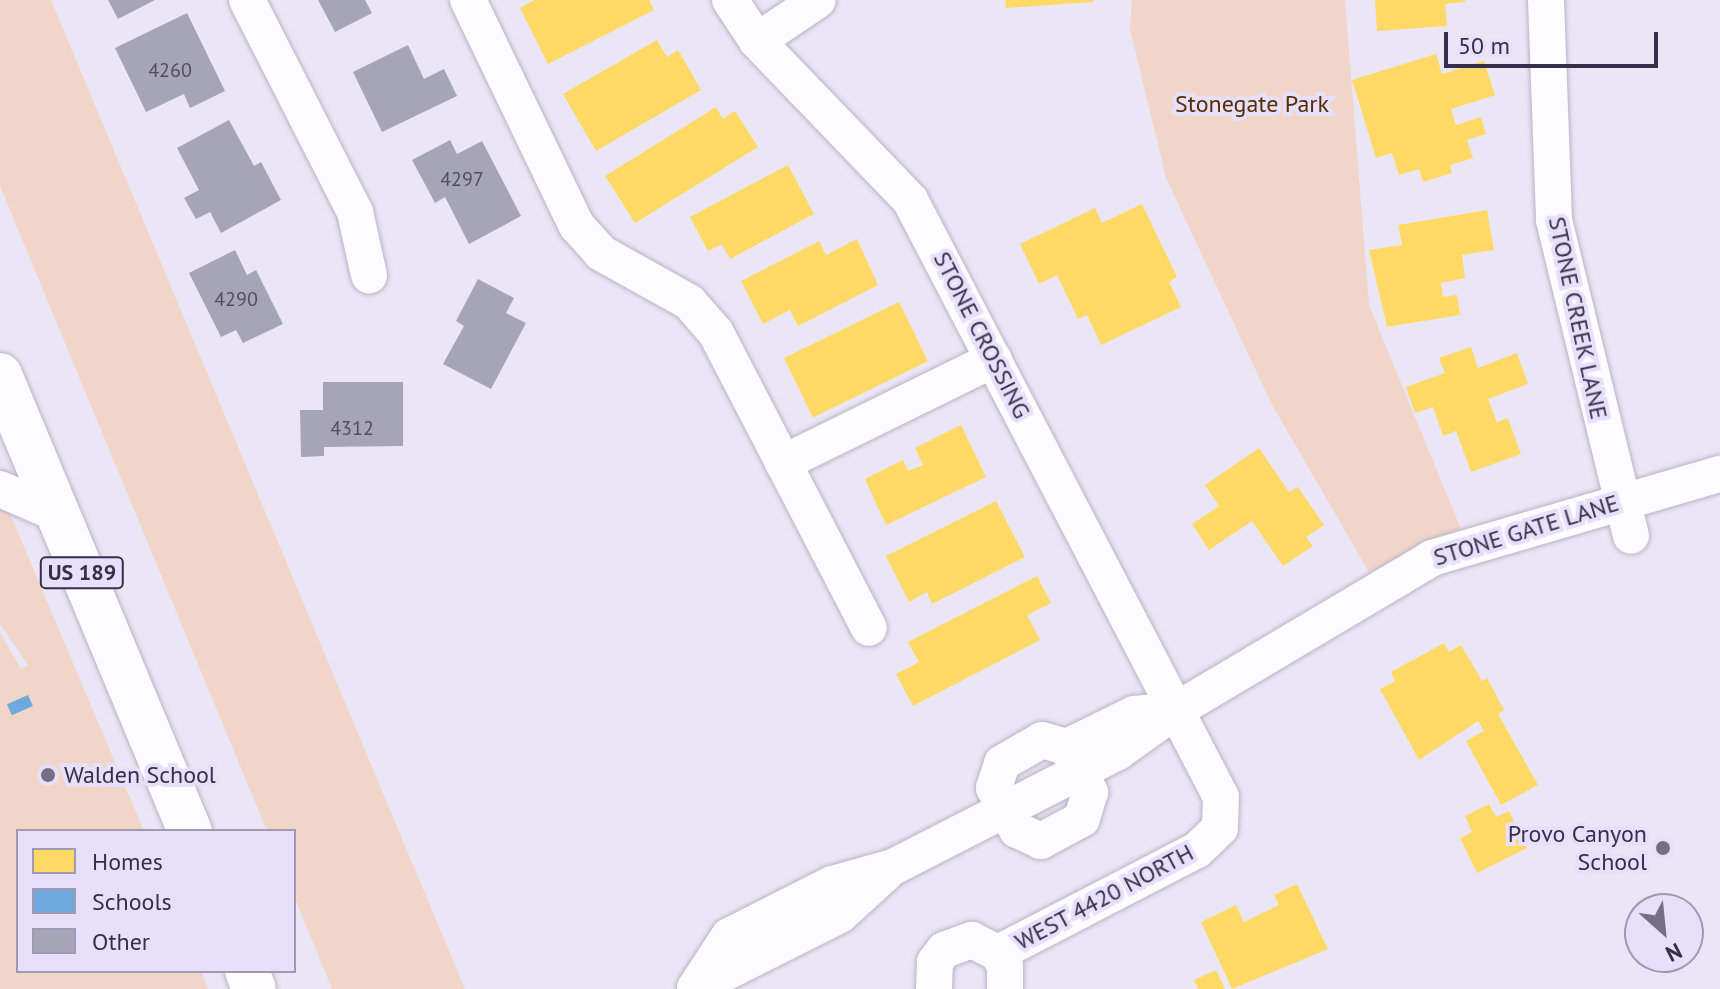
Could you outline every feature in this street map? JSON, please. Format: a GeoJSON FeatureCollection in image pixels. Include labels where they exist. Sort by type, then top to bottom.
{"type":"FeatureCollection","features":[{"type":"Feature","properties":{"kind":"highway","name":"US 189"},"geometry":{"type":"LineString","coordinates":[[1,379],[189,829]]}},
{"type":"Feature","properties":{"kind":"street"},"geometry":{"type":"LineString","coordinates":[[247,0],[355,212],[369,275]]}},
{"type":"Feature","properties":{"kind":"street"},"geometry":{"type":"LineString","coordinates":[[468,0],[577,226],[601,253],[689,302],[716,333],[869,628]]}},
{"type":"Feature","properties":{"kind":"street","name":"STONE CROSSING"},"geometry":{"type":"LineString","coordinates":[[730,0],[757,41],[910,200],[1178,709]]}},
{"type":"Feature","properties":{"kind":"street"},"geometry":{"type":"LineString","coordinates":[[757,41],[818,0]]}},
{"type":"Feature","properties":{"kind":"street","name":"STONE CREEK LANE"},"geometry":{"type":"LineString","coordinates":[[1546,0],[1554,220],[1619,500],[1631,536]]}},
{"type":"Feature","properties":{"kind":"street"},"geometry":{"type":"LineString","coordinates":[[783,463],[994,359]]}},
{"type":"Feature","properties":{"kind":"street","name":"STONE GATE LANE"},"geometry":{"type":"LineString","coordinates":[[1005,809],[994,788],[1002,763],[1042,740],[1073,759],[1118,752],[1178,709],[1432,558],[1619,500],[1720,474]]}},
{"type":"Feature","properties":{"kind":"street"},"geometry":{"type":"LineString","coordinates":[[0,489],[58,514]]}},
{"type":"Feature","properties":{"kind":"street","name":"WEST 4420 NORTH"},"geometry":{"type":"LineString","coordinates":[[998,953],[1197,850],[1220,828],[1221,797],[1178,709]]}},
{"type":"Feature","properties":{"kind":"street"},"geometry":{"type":"LineString","coordinates":[[695,989],[840,915],[893,867],[1005,809],[1017,830],[1041,841],[1082,819],[1090,792],[1073,759]]}},
{"type":"Feature","properties":{"kind":"street","name":"WEST 4420 NORTH"},"geometry":{"type":"LineString","coordinates":[[934,989],[935,962],[957,942],[986,944],[998,953],[1005,966],[1005,989]]}},
{"type":"Feature","properties":{"kind":"green space"},"geometry":{"type":"Polygon","coordinates":[[[0,0],[51,0],[465,989],[332,989],[296,901],[296,829],[266,829],[0,186],[0,0]]]}},
{"type":"Feature","properties":{"kind":"green space","name":"Stonegate Park"},"geometry":{"type":"Polygon","coordinates":[[[1132,0],[1345,0],[1369,305],[1461,529],[1369,572],[1271,403],[1166,178],[1130,29],[1132,0]]]}},
{"type":"Feature","properties":{"kind":"green space"},"geometry":{"type":"Polygon","coordinates":[[[0,490],[143,829],[16,829],[16,973],[202,973],[208,989],[0,989],[0,633],[21,669],[28,665],[0,624],[0,490]]]}},
{"type":"Feature","properties":{"kind":"building: Homes"},"geometry":{"type":"Polygon","coordinates":[[[535,0],[649,0],[654,10],[548,64],[520,8],[535,0]]]}},
{"type":"Feature","properties":{"kind":"building: Homes"},"geometry":{"type":"Polygon","coordinates":[[[1005,0],[1093,0],[1093,2],[1006,8],[1005,0]]]}},
{"type":"Feature","properties":{"kind":"building: Homes"},"geometry":{"type":"Polygon","coordinates":[[[1375,0],[1465,2],[1445,4],[1447,26],[1377,31],[1375,0]]]}},
{"type":"Feature","properties":{"kind":"building: Homes"},"geometry":{"type":"Polygon","coordinates":[[[657,40],[667,57],[678,50],[701,90],[596,151],[563,94],[657,40]]]}},
{"type":"Feature","properties":{"kind":"building: Homes"},"geometry":{"type":"Polygon","coordinates":[[[1436,54],[1442,74],[1484,61],[1495,95],[1451,109],[1456,125],[1481,117],[1486,134],[1467,140],[1473,158],[1450,165],[1452,173],[1423,182],[1419,169],[1399,175],[1392,153],[1376,158],[1352,80],[1436,54]]]}},
{"type":"Feature","properties":{"kind":"building: Homes"},"geometry":{"type":"Polygon","coordinates":[[[716,107],[723,119],[735,111],[758,147],[635,223],[605,176],[716,107]]]}},
{"type":"Feature","properties":{"kind":"building: Homes"},"geometry":{"type":"Polygon","coordinates":[[[788,165],[814,214],[730,259],[722,244],[708,251],[690,217],[788,165]]]}},
{"type":"Feature","properties":{"kind":"building: Homes"},"geometry":{"type":"Polygon","coordinates":[[[1142,204],[1177,277],[1169,282],[1181,307],[1101,345],[1087,315],[1078,319],[1057,275],[1039,284],[1020,244],[1095,208],[1102,223],[1142,204]]]}},
{"type":"Feature","properties":{"kind":"building: Homes"},"geometry":{"type":"Polygon","coordinates":[[[1487,210],[1494,250],[1462,255],[1465,278],[1441,283],[1443,297],[1457,295],[1460,315],[1387,327],[1369,250],[1402,245],[1398,225],[1487,210]]]}},
{"type":"Feature","properties":{"kind":"building: Homes"},"geometry":{"type":"Polygon","coordinates":[[[857,239],[878,285],[798,326],[790,310],[763,324],[741,281],[819,241],[826,255],[857,239]]]}},
{"type":"Feature","properties":{"kind":"building: Homes"},"geometry":{"type":"Polygon","coordinates":[[[899,302],[928,361],[813,417],[784,358],[899,302]]]}},
{"type":"Feature","properties":{"kind":"building: Homes"},"geometry":{"type":"Polygon","coordinates":[[[1471,347],[1478,368],[1517,353],[1528,384],[1488,399],[1497,422],[1508,418],[1521,454],[1471,472],[1456,431],[1443,436],[1433,407],[1415,413],[1406,387],[1445,373],[1439,358],[1471,347]]]}},
{"type":"Feature","properties":{"kind":"building: Homes"},"geometry":{"type":"Polygon","coordinates":[[[961,425],[986,477],[886,525],[865,479],[903,460],[908,471],[923,465],[915,448],[961,425]]]}},
{"type":"Feature","properties":{"kind":"building: Homes"},"geometry":{"type":"Polygon","coordinates":[[[1259,448],[1289,492],[1298,487],[1324,525],[1306,537],[1313,546],[1283,566],[1252,521],[1209,550],[1192,524],[1219,506],[1205,485],[1259,448]]]}},
{"type":"Feature","properties":{"kind":"building: Homes"},"geometry":{"type":"Polygon","coordinates":[[[996,501],[1025,557],[932,604],[927,592],[909,602],[886,556],[996,501]]]}},
{"type":"Feature","properties":{"kind":"building: Homes"},"geometry":{"type":"Polygon","coordinates":[[[1037,576],[1051,603],[1027,615],[1040,640],[913,706],[896,674],[919,662],[908,642],[1037,576]]]}},
{"type":"Feature","properties":{"kind":"building: Homes"},"geometry":{"type":"Polygon","coordinates":[[[1444,643],[1449,652],[1461,645],[1482,681],[1487,678],[1504,710],[1498,714],[1538,785],[1501,805],[1466,741],[1484,731],[1478,721],[1419,760],[1380,689],[1395,681],[1391,672],[1444,643]]]}},
{"type":"Feature","properties":{"kind":"building: Homes"},"geometry":{"type":"Polygon","coordinates":[[[1489,804],[1496,817],[1509,811],[1527,848],[1477,873],[1460,838],[1472,832],[1465,816],[1489,804]]]}},
{"type":"Feature","properties":{"kind":"building: Homes"},"geometry":{"type":"Polygon","coordinates":[[[1297,884],[1328,949],[1232,989],[1201,922],[1236,905],[1244,922],[1279,905],[1274,895],[1297,884]]]}},
{"type":"Feature","properties":{"kind":"building: Homes"},"geometry":{"type":"Polygon","coordinates":[[[1216,970],[1225,989],[1198,989],[1194,980],[1216,970]]]}},
{"type":"Feature","properties":{"kind":"building: Schools"},"geometry":{"type":"Polygon","coordinates":[[[28,695],[33,706],[12,715],[7,704],[28,695]]]}},
{"type":"Feature","properties":{"kind":"building: Other"},"geometry":{"type":"Polygon","coordinates":[[[108,0],[155,0],[118,19],[108,0]]]}},
{"type":"Feature","properties":{"kind":"building: Other"},"geometry":{"type":"Polygon","coordinates":[[[318,0],[365,0],[372,13],[335,32],[318,0]]]}},
{"type":"Feature","properties":{"kind":"building: Other"},"geometry":{"type":"Polygon","coordinates":[[[187,13],[225,91],[190,108],[184,94],[146,112],[115,48],[187,13]]]}},
{"type":"Feature","properties":{"kind":"building: Other"},"geometry":{"type":"Polygon","coordinates":[[[408,45],[424,79],[444,69],[457,96],[382,132],[353,72],[408,45]]]}},
{"type":"Feature","properties":{"kind":"building: Other"},"geometry":{"type":"Polygon","coordinates":[[[229,120],[254,166],[261,162],[281,200],[221,233],[210,212],[196,219],[184,198],[199,190],[177,148],[229,120]]]}},
{"type":"Feature","properties":{"kind":"building: Other"},"geometry":{"type":"Polygon","coordinates":[[[450,140],[457,154],[482,141],[521,216],[469,244],[445,197],[435,203],[412,160],[450,140]]]}},
{"type":"Feature","properties":{"kind":"building: Other"},"geometry":{"type":"Polygon","coordinates":[[[235,250],[247,275],[256,270],[283,324],[243,343],[236,330],[221,337],[189,273],[235,250]]]}},
{"type":"Feature","properties":{"kind":"building: Other"},"geometry":{"type":"Polygon","coordinates":[[[478,279],[514,298],[506,313],[526,323],[491,389],[443,364],[464,326],[456,321],[478,279]]]}},
{"type":"Feature","properties":{"kind":"building: Other"},"geometry":{"type":"Polygon","coordinates":[[[323,382],[403,382],[403,446],[324,447],[324,456],[301,457],[300,410],[323,410],[323,382]]]}},
{"type":"Feature","properties":{"kind":"place","name":"Walden School"},"geometry":{"type":"Point","coordinates":[48,775]}},
{"type":"Feature","properties":{"kind":"place","name":"Provo Canyon School"},"geometry":{"type":"Point","coordinates":[1663,848]}}]}
